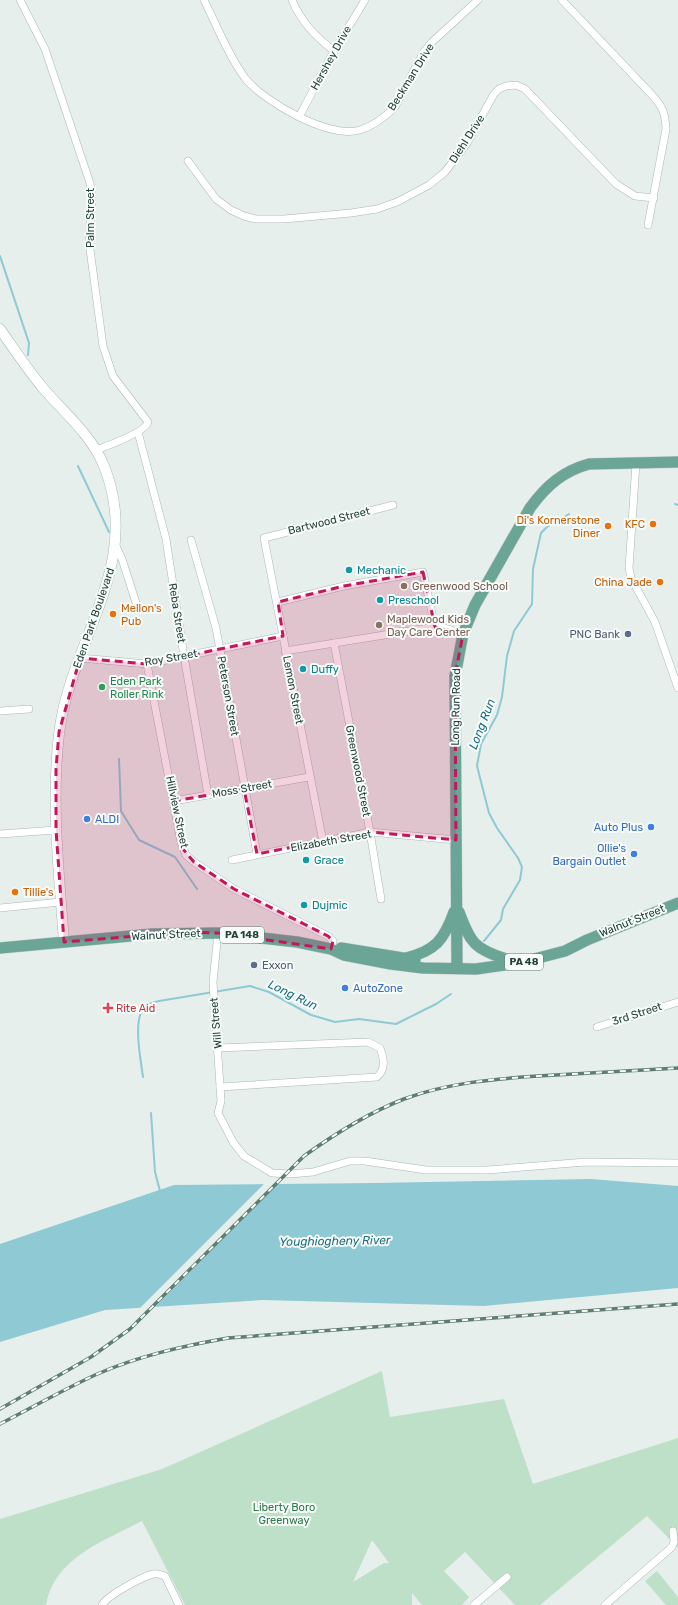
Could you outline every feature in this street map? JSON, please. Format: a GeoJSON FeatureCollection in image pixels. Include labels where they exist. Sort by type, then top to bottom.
{"type":"FeatureCollection","features":[{"type":"Feature","properties":{"kind":"main road","name":"Eden Park Boulevard"},"geometry":{"type":"LineString","coordinates":[[0,329],[43,388],[85,433],[96,450],[110,482],[114,505],[116,546],[110,574],[68,693],[59,732],[56,769],[56,830],[64,942]]}},
{"type":"Feature","properties":{"kind":"main road","name":"Long Run Road"},"geometry":{"type":"LineString","coordinates":[[456,965],[455,676],[463,634],[487,582],[530,508],[545,490],[563,474],[576,467],[589,464],[678,462]]}},
{"type":"Feature","properties":{"kind":"main road","name":"Walnut Street"},"geometry":{"type":"LineString","coordinates":[[331,949],[345,948],[456,965],[493,967],[535,960],[565,951],[587,940],[678,903]]}},
{"type":"Feature","properties":{"kind":"main road"},"geometry":{"type":"LineString","coordinates":[[405,958],[420,955],[434,947],[443,938],[456,904]]}},
{"type":"Feature","properties":{"kind":"main road","name":"PA 48"},"geometry":{"type":"LineString","coordinates":[[456,904],[470,938],[488,953],[506,959]]}},
{"type":"Feature","properties":{"kind":"main road","name":"Walnut Street"},"geometry":{"type":"LineString","coordinates":[[0,948],[174,933],[218,933],[274,938],[331,949],[344,955],[391,964],[423,968],[506,959],[540,953],[587,940]]}},
{"type":"Feature","properties":{"kind":"street","name":"Palm Street"},"geometry":{"type":"LineString","coordinates":[[20,0],[45,49],[90,183],[92,198],[89,242],[103,346],[113,376],[148,420],[147,427],[138,432]]}},
{"type":"Feature","properties":{"kind":"street","name":"Beckman Drive"},"geometry":{"type":"LineString","coordinates":[[204,0],[234,62],[246,79],[266,97],[299,117],[317,126],[336,131],[359,130],[388,114],[395,106],[423,53],[432,42],[478,0]]}},
{"type":"Feature","properties":{"kind":"street"},"geometry":{"type":"LineString","coordinates":[[292,0],[302,21],[315,36],[334,51]]}},
{"type":"Feature","properties":{"kind":"street","name":"Hershey Drive"},"geometry":{"type":"LineString","coordinates":[[299,117],[334,51],[365,0]]}},
{"type":"Feature","properties":{"kind":"street"},"geometry":{"type":"LineString","coordinates":[[562,0],[661,105],[665,115],[666,129],[648,225]]}},
{"type":"Feature","properties":{"kind":"street","name":"Diehl Drive"},"geometry":{"type":"LineString","coordinates":[[188,161],[216,199],[231,210],[244,216],[256,219],[284,219],[377,209],[397,202],[429,185],[445,172],[467,143],[494,94],[506,86],[516,85],[525,89],[616,184],[635,196],[654,198]]}},
{"type":"Feature","properties":{"kind":"street"},"geometry":{"type":"LineString","coordinates":[[96,450],[138,432]]}},
{"type":"Feature","properties":{"kind":"street","name":"Reba Street"},"geometry":{"type":"LineString","coordinates":[[138,432],[166,540],[208,795]]}},
{"type":"Feature","properties":{"kind":"street"},"geometry":{"type":"LineString","coordinates":[[636,462],[629,568],[631,578],[655,622],[678,688]]}},
{"type":"Feature","properties":{"kind":"street","name":"Bartwood Street"},"geometry":{"type":"LineString","coordinates":[[264,538],[393,505]]}},
{"type":"Feature","properties":{"kind":"street","name":"Lemon Street"},"geometry":{"type":"LineString","coordinates":[[264,538],[278,602],[285,651],[323,842]]}},
{"type":"Feature","properties":{"kind":"street","name":"Peterson Street"},"geometry":{"type":"LineString","coordinates":[[191,540],[216,628],[257,854]]}},
{"type":"Feature","properties":{"kind":"street"},"geometry":{"type":"LineString","coordinates":[[116,546],[122,559],[138,609]]}},
{"type":"Feature","properties":{"kind":"street"},"geometry":{"type":"LineString","coordinates":[[278,602],[344,586],[423,572],[435,627]]}},
{"type":"Feature","properties":{"kind":"street"},"geometry":{"type":"LineString","coordinates":[[285,651],[435,627],[463,634]]}},
{"type":"Feature","properties":{"kind":"street","name":"Roy Street"},"geometry":{"type":"LineString","coordinates":[[80,658],[147,664],[283,636]]}},
{"type":"Feature","properties":{"kind":"street","name":"Greenwood Street"},"geometry":{"type":"LineString","coordinates":[[334,643],[370,832],[381,899]]}},
{"type":"Feature","properties":{"kind":"street","name":"Hillview Street"},"geometry":{"type":"LineString","coordinates":[[147,664],[183,849],[194,862],[234,889],[328,936],[333,941],[331,949]]}},
{"type":"Feature","properties":{"kind":"street"},"geometry":{"type":"LineString","coordinates":[[0,711],[29,709]]}},
{"type":"Feature","properties":{"kind":"street","name":"Moss Street"},"geometry":{"type":"LineString","coordinates":[[174,801],[309,777]]}},
{"type":"Feature","properties":{"kind":"street"},"geometry":{"type":"LineString","coordinates":[[0,834],[56,830]]}},
{"type":"Feature","properties":{"kind":"street","name":"Elizabeth Street"},"geometry":{"type":"LineString","coordinates":[[232,860],[370,832],[456,840]]}},
{"type":"Feature","properties":{"kind":"street"},"geometry":{"type":"LineString","coordinates":[[0,908],[61,902]]}},
{"type":"Feature","properties":{"kind":"street","name":"Will Street"},"geometry":{"type":"LineString","coordinates":[[218,933],[213,982],[221,1101],[218,1113],[233,1142],[244,1156],[272,1173],[284,1174],[313,1172],[350,1161],[365,1161],[426,1170],[487,1170],[586,1162],[678,1163]]}},
{"type":"Feature","properties":{"kind":"street","name":"3rd Street"},"geometry":{"type":"LineString","coordinates":[[597,1027],[678,1002]]}},
{"type":"Feature","properties":{"kind":"street"},"geometry":{"type":"LineString","coordinates":[[218,1048],[368,1042],[380,1048],[383,1057],[383,1070],[377,1078],[220,1087]]}},
{"type":"Feature","properties":{"kind":"street"},"geometry":{"type":"LineString","coordinates":[[605,1605],[672,1547],[674,1542],[673,1531]]}},
{"type":"Feature","properties":{"kind":"street"},"geometry":{"type":"LineString","coordinates":[[102,1605],[105,1600],[150,1575],[158,1573],[165,1576],[179,1605]]}},
{"type":"Feature","properties":{"kind":"street"},"geometry":{"type":"LineString","coordinates":[[474,1605],[507,1576]]}},
{"type":"Feature","properties":{"kind":"highlighted area"},"geometry":{"type":"Polygon","coordinates":[[[423,572],[435,627],[463,634],[455,676],[456,840],[370,832],[257,854],[244,789],[174,801],[183,849],[194,862],[234,889],[328,936],[333,941],[331,949],[218,933],[185,932],[64,942],[56,830],[56,769],[59,732],[80,658],[147,664],[283,636],[278,602],[344,586],[423,572]]]}},
{"type":"Feature","properties":{"kind":"green space","name":"Liberty Boro Greenway"},"geometry":{"type":"Polygon","coordinates":[[[382,1371],[390,1417],[504,1399],[533,1484],[678,1438],[678,1548],[647,1516],[540,1605],[515,1605],[465,1552],[444,1571],[469,1597],[462,1605],[422,1605],[412,1593],[412,1605],[185,1605],[142,1521],[97,1544],[70,1563],[59,1575],[51,1589],[46,1605],[0,1605],[0,1519],[162,1469],[382,1371]],[[372,1540],[353,1582],[384,1563],[389,1563],[372,1540]]]}},
{"type":"Feature","properties":{"kind":"green space"},"geometry":{"type":"Polygon","coordinates":[[[657,1571],[678,1597],[678,1605],[666,1605],[645,1581],[657,1571]]]}},
{"type":"Feature","properties":{"kind":"water","name":"Youghiogheny River"},"geometry":{"type":"Polygon","coordinates":[[[591,1179],[678,1186],[678,1288],[484,1306],[263,1300],[105,1310],[0,1342],[0,1244],[174,1185],[591,1179]]]}},
{"type":"Feature","properties":{"kind":"pier"},"geometry":{"type":"Polygon","coordinates":[[[266,1182],[279,1182],[153,1309],[138,1310],[266,1182]]]}},
{"type":"Feature","properties":{"kind":"waterway"},"geometry":{"type":"LineString","coordinates":[[0,256],[29,343],[28,355]]}},
{"type":"Feature","properties":{"kind":"waterway"},"geometry":{"type":"LineString","coordinates":[[78,466],[109,532]]}},
{"type":"Feature","properties":{"kind":"waterway","name":"Long Run"},"geometry":{"type":"LineString","coordinates":[[484,941],[501,920],[503,909],[520,880],[522,867],[518,858],[497,828],[489,813],[477,766],[481,744],[497,715],[502,697],[507,656],[514,631],[532,604],[533,569],[541,533],[547,527],[569,514]]}},
{"type":"Feature","properties":{"kind":"waterway"},"geometry":{"type":"LineString","coordinates":[[119,759],[121,811],[139,840],[175,857],[197,889]]}},
{"type":"Feature","properties":{"kind":"waterway","name":"Long Run"},"geometry":{"type":"LineString","coordinates":[[143,1077],[138,1038],[139,1018],[142,1010],[147,1005],[154,1002],[250,986],[269,992],[311,1015],[335,1022],[359,1019],[396,1024],[436,1004],[451,994]]}},
{"type":"Feature","properties":{"kind":"waterway","name":"Long Run"},"geometry":{"type":"LineString","coordinates":[[151,1113],[155,1172],[160,1191]]}},
{"type":"Feature","properties":{"kind":"railway"},"geometry":{"type":"LineString","coordinates":[[0,1409],[91,1357],[130,1329],[304,1156],[328,1139],[365,1117],[404,1099],[453,1085],[538,1076],[678,1068]]}},
{"type":"Feature","properties":{"kind":"railway"},"geometry":{"type":"LineString","coordinates":[[0,1424],[111,1368],[161,1352],[194,1344],[228,1338],[678,1304]]}},
{"type":"Feature","properties":{"kind":"place","name":"KFC"},"geometry":{"type":"Point","coordinates":[653,524]}},
{"type":"Feature","properties":{"kind":"place","name":"Di's Kornerstone Diner"},"geometry":{"type":"Point","coordinates":[608,526]}},
{"type":"Feature","properties":{"kind":"place","name":"Mechanic"},"geometry":{"type":"Point","coordinates":[349,570]}},
{"type":"Feature","properties":{"kind":"place","name":"China Jade"},"geometry":{"type":"Point","coordinates":[660,582]}},
{"type":"Feature","properties":{"kind":"place","name":"Greenwood School"},"geometry":{"type":"Point","coordinates":[404,586]}},
{"type":"Feature","properties":{"kind":"place","name":"Preschool"},"geometry":{"type":"Point","coordinates":[380,600]}},
{"type":"Feature","properties":{"kind":"place","name":"Mellon's Pub"},"geometry":{"type":"Point","coordinates":[113,614]}},
{"type":"Feature","properties":{"kind":"place","name":"Maplewood Kids Day Care Center"},"geometry":{"type":"Point","coordinates":[379,625]}},
{"type":"Feature","properties":{"kind":"place","name":"PNC Bank"},"geometry":{"type":"Point","coordinates":[628,634]}},
{"type":"Feature","properties":{"kind":"place","name":"Duffy"},"geometry":{"type":"Point","coordinates":[303,669]}},
{"type":"Feature","properties":{"kind":"place","name":"Eden Park Roller Rink"},"geometry":{"type":"Point","coordinates":[102,687]}},
{"type":"Feature","properties":{"kind":"place","name":"ALDI"},"geometry":{"type":"Point","coordinates":[87,819]}},
{"type":"Feature","properties":{"kind":"place","name":"Auto Plus"},"geometry":{"type":"Point","coordinates":[651,827]}},
{"type":"Feature","properties":{"kind":"place","name":"Ollie's Bargain Outlet"},"geometry":{"type":"Point","coordinates":[634,854]}},
{"type":"Feature","properties":{"kind":"place","name":"Grace"},"geometry":{"type":"Point","coordinates":[306,860]}},
{"type":"Feature","properties":{"kind":"place","name":"Tillie's"},"geometry":{"type":"Point","coordinates":[15,892]}},
{"type":"Feature","properties":{"kind":"place","name":"Dujmic"},"geometry":{"type":"Point","coordinates":[304,905]}},
{"type":"Feature","properties":{"kind":"place","name":"Exxon"},"geometry":{"type":"Point","coordinates":[254,965]}},
{"type":"Feature","properties":{"kind":"place","name":"AutoZone"},"geometry":{"type":"Point","coordinates":[345,988]}},
{"type":"Feature","properties":{"kind":"place","name":"Rite Aid"},"geometry":{"type":"Point","coordinates":[108,1008]}}]}
